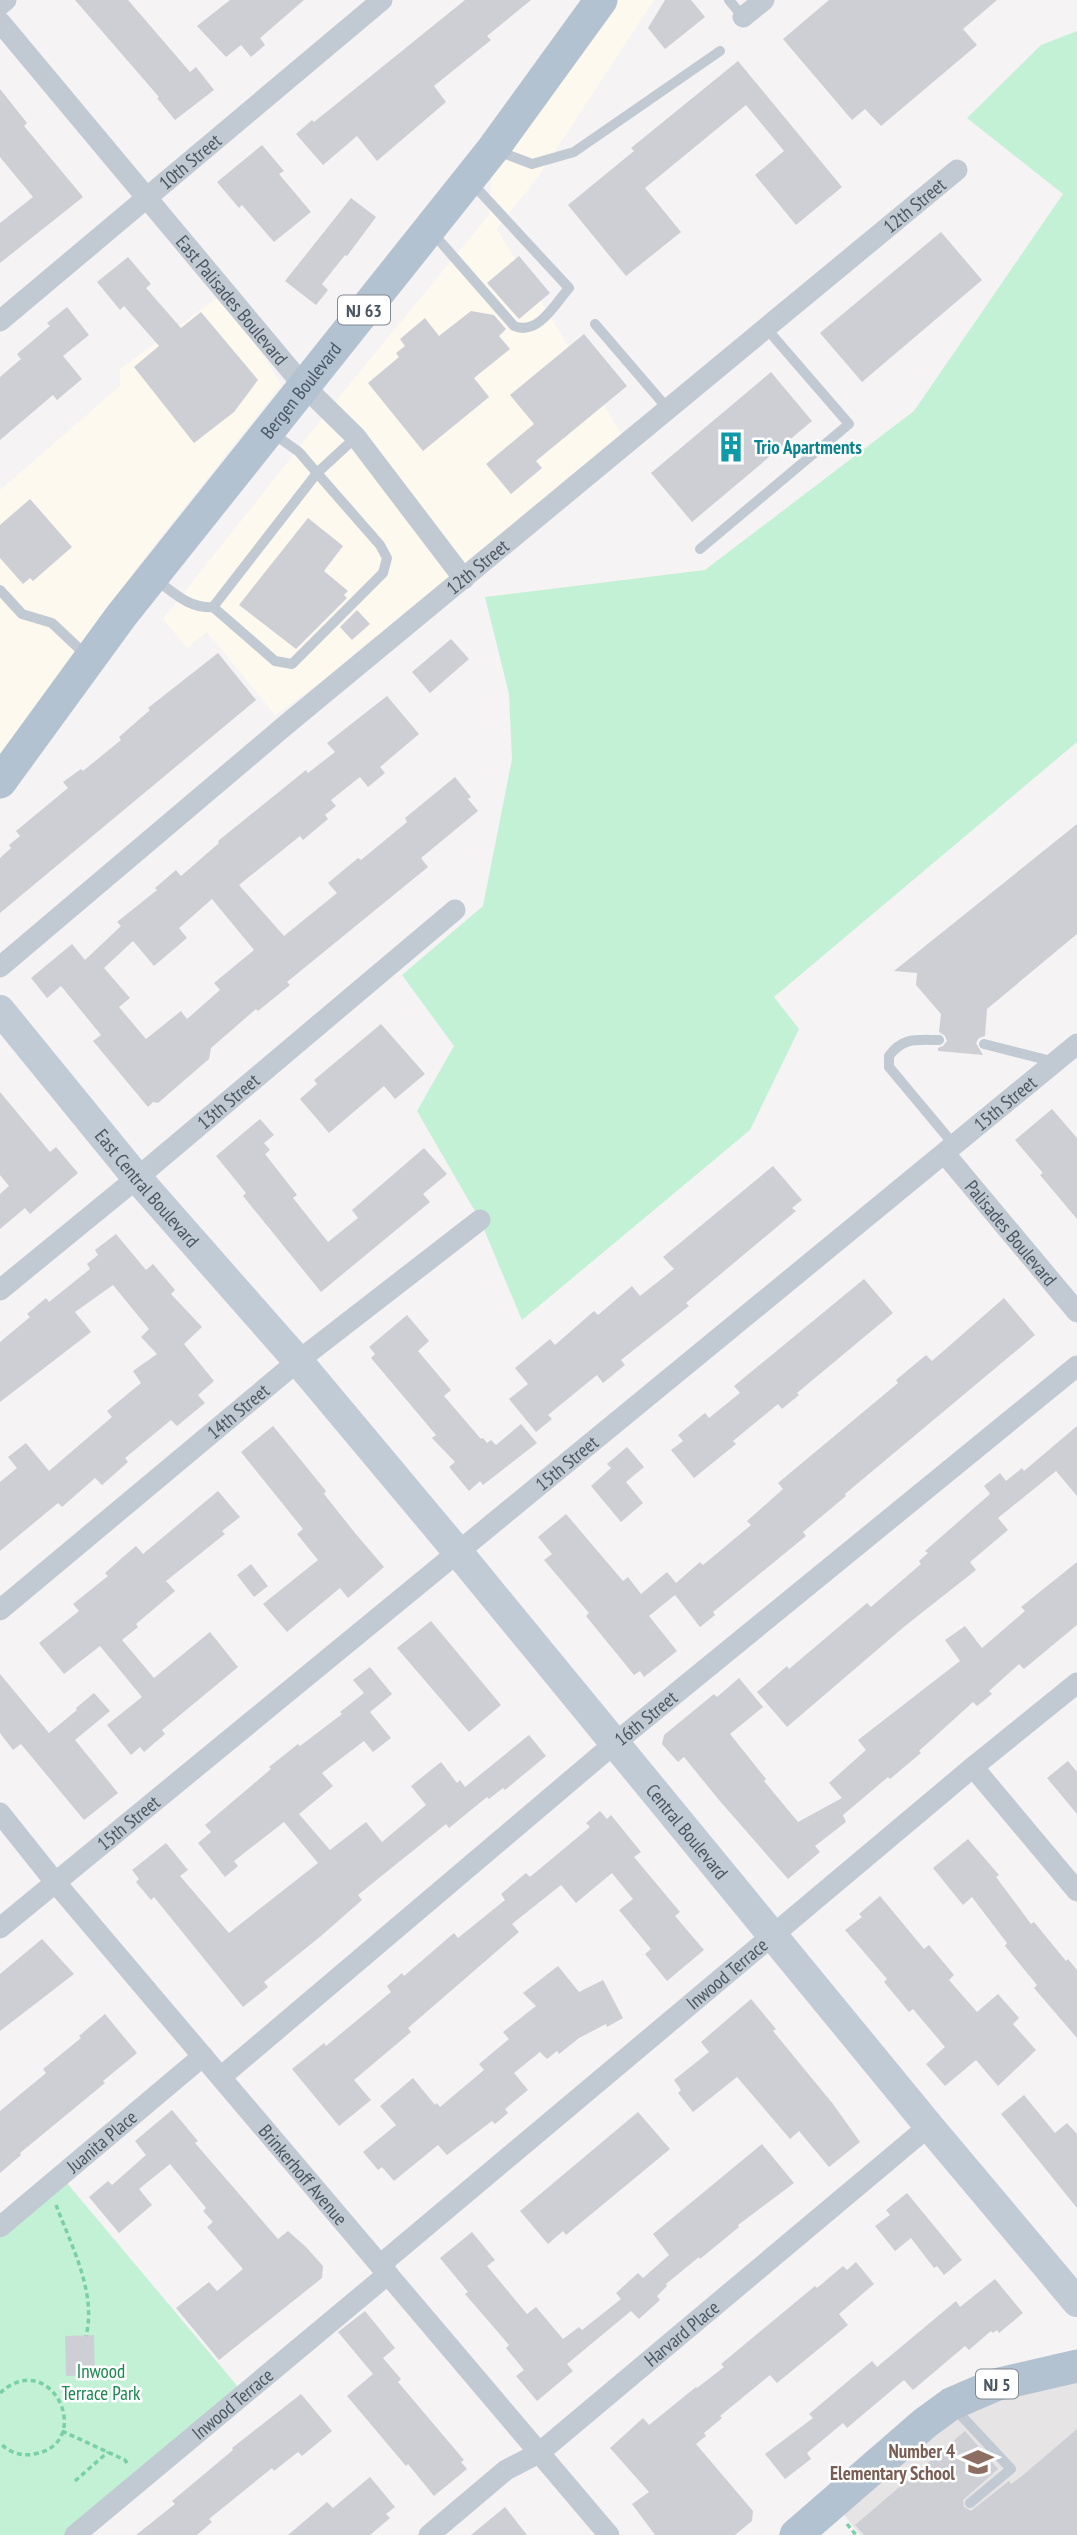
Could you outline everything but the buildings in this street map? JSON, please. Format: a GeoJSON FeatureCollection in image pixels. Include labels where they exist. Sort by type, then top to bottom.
{"type":"FeatureCollection","features":[{"type":"Feature","properties":{"kind":"main road","name":"Bergen Boulevard"},"geometry":{"type":"LineString","coordinates":[[0,782],[152,577],[493,149],[601,0]]}},
{"type":"Feature","properties":{"kind":"main road","name":"East Central Boulevard"},"geometry":{"type":"LineString","coordinates":[[0,1010],[137,1178],[298,1362]]}},
{"type":"Feature","properties":{"kind":"main road","name":"Central Boulevard"},"geometry":{"type":"LineString","coordinates":[[298,1362],[1077,2302]]}},
{"type":"Feature","properties":{"kind":"main road","name":"NJ 5"},"geometry":{"type":"LineString","coordinates":[[796,2535],[925,2423],[951,2404],[995,2385],[1077,2366]]}},
{"type":"Feature","properties":{"kind":"street"},"geometry":{"type":"LineString","coordinates":[[0,5],[6,0]]}},
{"type":"Feature","properties":{"kind":"street","name":"10th Street"},"geometry":{"type":"LineString","coordinates":[[0,321],[382,0]]}},
{"type":"Feature","properties":{"kind":"street"},"geometry":{"type":"LineString","coordinates":[[743,17],[764,0]]}},
{"type":"Feature","properties":{"kind":"street","name":"East Palisades Boulevard"},"geometry":{"type":"LineString","coordinates":[[0,22],[303,385],[356,437],[464,579]]}},
{"type":"Feature","properties":{"kind":"street","name":"12th Street"},"geometry":{"type":"LineString","coordinates":[[0,967],[957,170]]}},
{"type":"Feature","properties":{"kind":"street","name":"13th Street"},"geometry":{"type":"LineString","coordinates":[[0,1290],[455,910]]}},
{"type":"Feature","properties":{"kind":"street","name":"15th Street"},"geometry":{"type":"LineString","coordinates":[[0,1928],[1077,1044]]}},
{"type":"Feature","properties":{"kind":"street","name":"Palisades Boulevard"},"geometry":{"type":"LineString","coordinates":[[950,1150],[1077,1312]]}},
{"type":"Feature","properties":{"kind":"street","name":"14th Street"},"geometry":{"type":"LineString","coordinates":[[0,1610],[298,1362],[480,1220]]}},
{"type":"Feature","properties":{"kind":"street","name":"16th Street"},"geometry":{"type":"LineString","coordinates":[[221,2077],[615,1743],[1077,1366]]}},
{"type":"Feature","properties":{"kind":"street","name":"Inwood Terrace"},"geometry":{"type":"LineString","coordinates":[[75,2535],[773,1936],[1077,1683]]}},
{"type":"Feature","properties":{"kind":"street"},"geometry":{"type":"LineString","coordinates":[[973,1767],[1077,1891]]}},
{"type":"Feature","properties":{"kind":"street","name":"Brinkerhoff Avenue"},"geometry":{"type":"LineString","coordinates":[[0,1813],[609,2535]]}},
{"type":"Feature","properties":{"kind":"street","name":"Juanita Place"},"geometry":{"type":"LineString","coordinates":[[0,2227],[204,2056]]}},
{"type":"Feature","properties":{"kind":"street","name":"Harvard Place"},"geometry":{"type":"LineString","coordinates":[[429,2535],[506,2470],[539,2453],[929,2126]]}},
{"type":"Feature","properties":{"kind":"lane"},"geometry":{"type":"LineString","coordinates":[[729,0],[743,17]]}},
{"type":"Feature","properties":{"kind":"lane"},"geometry":{"type":"LineString","coordinates":[[493,149],[532,164],[574,152],[720,51]]}},
{"type":"Feature","properties":{"kind":"lane"},"geometry":{"type":"LineString","coordinates":[[430,230],[514,326],[521,329],[536,326],[569,288],[468,179]]}},
{"type":"Feature","properties":{"kind":"lane"},"geometry":{"type":"LineString","coordinates":[[595,324],[668,409]]}},
{"type":"Feature","properties":{"kind":"lane"},"geometry":{"type":"LineString","coordinates":[[700,550],[849,424],[766,328]]}},
{"type":"Feature","properties":{"kind":"lane"},"geometry":{"type":"LineString","coordinates":[[152,577],[190,604],[200,608],[213,607],[275,661],[292,664],[383,573],[387,558],[380,545],[299,452],[269,430]]}},
{"type":"Feature","properties":{"kind":"lane"},"geometry":{"type":"LineString","coordinates":[[213,607],[317,473],[356,437]]}},
{"type":"Feature","properties":{"kind":"lane"},"geometry":{"type":"LineString","coordinates":[[0,590],[22,614],[52,623],[90,659]]}},
{"type":"Feature","properties":{"kind":"lane"},"geometry":{"type":"LineString","coordinates":[[939,1040],[913,1040],[897,1045],[889,1056],[889,1067],[950,1150]]}},
{"type":"Feature","properties":{"kind":"lane"},"geometry":{"type":"LineString","coordinates":[[984,1044],[1055,1062]]}},
{"type":"Feature","properties":{"kind":"lane"},"geometry":{"type":"LineString","coordinates":[[951,2404],[1011,2469],[970,2502]]}},
{"type":"Feature","properties":{"kind":"path"},"geometry":{"type":"LineString","coordinates":[[49,2187],[88,2302],[90,2320],[86,2336]]}},
{"type":"Feature","properties":{"kind":"path"},"geometry":{"type":"LineString","coordinates":[[0,2393],[18,2382],[41,2383],[61,2400],[65,2412],[62,2431],[51,2447],[40,2453],[27,2456],[14,2453],[0,2443]]}},
{"type":"Feature","properties":{"kind":"path"},"geometry":{"type":"LineString","coordinates":[[62,2431],[125,2460],[136,2484]]}},
{"type":"Feature","properties":{"kind":"path"},"geometry":{"type":"LineString","coordinates":[[75,2481],[108,2452]]}},
{"type":"Feature","properties":{"kind":"shaded area"},"geometry":{"type":"Polygon","coordinates":[[[601,0],[654,0],[540,174],[497,229],[627,443],[464,579],[275,715],[207,632],[187,648],[163,619],[352,381],[489,215],[493,149],[601,0]]]}},
{"type":"Feature","properties":{"kind":"shaded area"},"geometry":{"type":"Polygon","coordinates":[[[225,292],[281,385],[138,566],[27,747],[0,782],[0,490],[120,386],[120,369],[225,292]]]}},
{"type":"Feature","properties":{"kind":"shaded area","name":"Number 4 Elementary School"},"geometry":{"type":"Polygon","coordinates":[[[1077,2366],[1077,2535],[860,2535],[834,2502],[925,2423],[1077,2366]]]}},
{"type":"Feature","properties":{"kind":"green space"},"geometry":{"type":"Polygon","coordinates":[[[1077,31],[1077,742],[774,997],[799,1029],[750,1130],[522,1320],[480,1220],[417,1111],[454,1046],[402,975],[483,906],[512,759],[509,694],[485,597],[705,570],[914,411],[1063,194],[967,118],[1041,45],[1077,31]]]}},
{"type":"Feature","properties":{"kind":"green space","name":"Inwood Terrace Park"},"geometry":{"type":"Polygon","coordinates":[[[61,2176],[244,2394],[75,2535],[0,2535],[0,2227],[61,2176]]]}},
{"type":"Feature","properties":{"kind":"place","name":"Trio Apartments"},"geometry":{"type":"Point","coordinates":[731,447]}},
{"type":"Feature","properties":{"kind":"place","name":"Number 4 Elementary School"},"geometry":{"type":"Point","coordinates":[978,2462]}}]}
